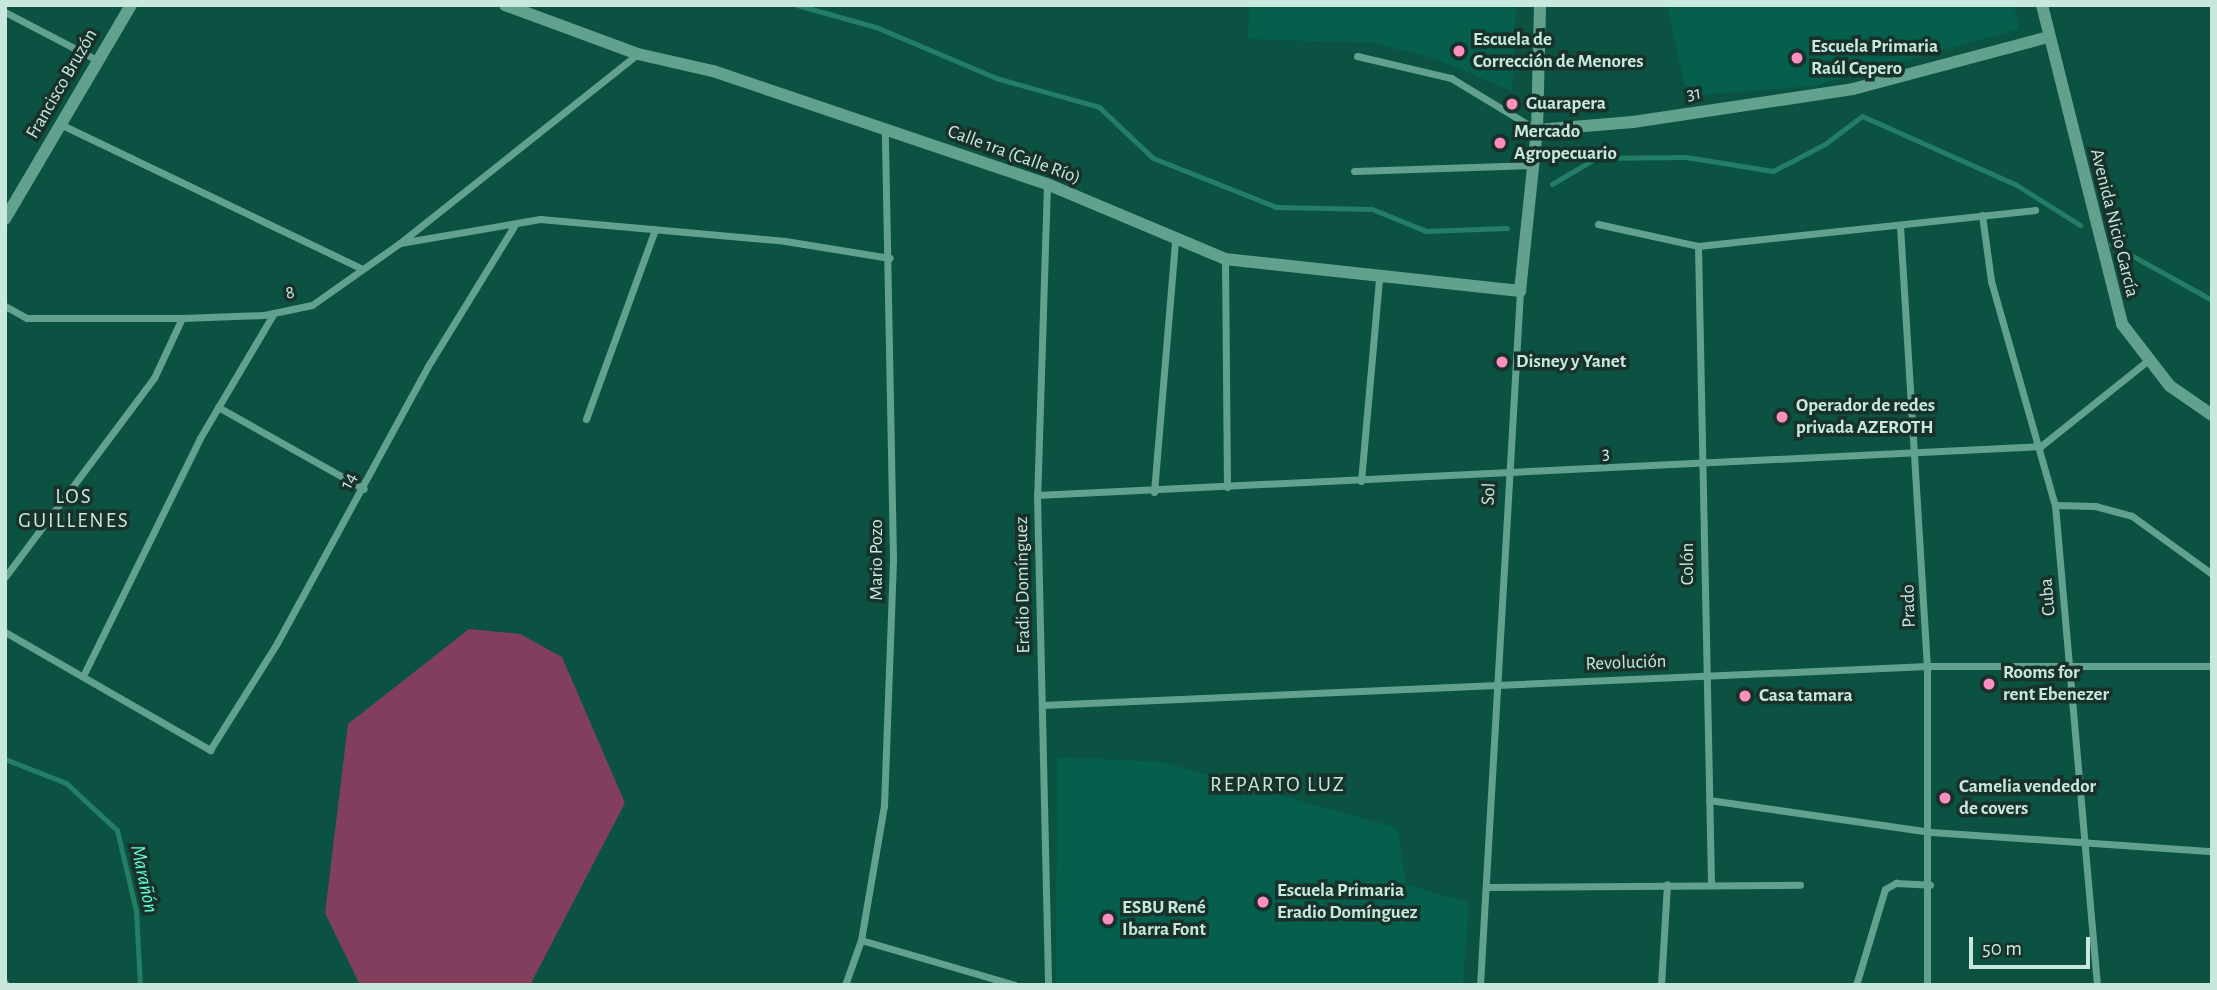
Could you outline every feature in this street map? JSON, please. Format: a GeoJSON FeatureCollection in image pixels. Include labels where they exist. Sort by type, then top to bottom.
{"type":"FeatureCollection","features":[{"type":"Feature","properties":{"kind":"street","name":"Francisco Bruzón"},"geometry":{"type":"LineString","coordinates":[[5,219],[10,201],[62,125],[131,5]]}},
{"type":"Feature","properties":{"kind":"street","name":"Calle 1ra (Calle Río)"},"geometry":{"type":"LineString","coordinates":[[505,5],[638,54],[713,71],[1047,184],[1175,241],[1225,259],[1379,279],[1520,291]]}},
{"type":"Feature","properties":{"kind":"street","name":"Sol"},"geometry":{"type":"LineString","coordinates":[[1480,985],[1520,291],[1537,130],[1540,5]]}},
{"type":"Feature","properties":{"kind":"street","name":"Avenida Nicio García"},"geometry":{"type":"LineString","coordinates":[[2042,5],[2097,235],[2122,324],[2147,361],[2170,386],[2212,415]]}},
{"type":"Feature","properties":{"kind":"street"},"geometry":{"type":"LineString","coordinates":[[5,12],[97,60]]}},
{"type":"Feature","properties":{"kind":"street","name":"31"},"geometry":{"type":"LineString","coordinates":[[1537,130],[1633,122],[1840,91],[2048,37]]}},
{"type":"Feature","properties":{"kind":"street","name":"8"},"geometry":{"type":"LineString","coordinates":[[83,676],[218,407],[274,313],[312,305],[400,243],[638,54]]}},
{"type":"Feature","properties":{"kind":"street"},"geometry":{"type":"LineString","coordinates":[[1357,56],[1451,78],[1537,130]]}},
{"type":"Feature","properties":{"kind":"street"},"geometry":{"type":"LineString","coordinates":[[62,125],[362,269]]}},
{"type":"Feature","properties":{"kind":"street","name":"Mario Pozo"},"geometry":{"type":"LineString","coordinates":[[845,985],[861,940],[884,806],[891,653],[890,258],[885,130]]}},
{"type":"Feature","properties":{"kind":"street"},"geometry":{"type":"LineString","coordinates":[[1354,172],[1533,165]]}},
{"type":"Feature","properties":{"kind":"street","name":"Eradio Domínguez"},"geometry":{"type":"LineString","coordinates":[[1047,184],[1037,495],[1048,985]]}},
{"type":"Feature","properties":{"kind":"street"},"geometry":{"type":"LineString","coordinates":[[1598,224],[1698,246],[2035,210]]}},
{"type":"Feature","properties":{"kind":"street","name":"Cuba"},"geometry":{"type":"LineString","coordinates":[[1982,215],[1991,281],[2041,446],[2055,505],[2098,985]]}},
{"type":"Feature","properties":{"kind":"street"},"geometry":{"type":"LineString","coordinates":[[400,243],[514,226],[540,219],[785,241],[890,258]]}},
{"type":"Feature","properties":{"kind":"street","name":"14"},"geometry":{"type":"LineString","coordinates":[[83,676],[210,750],[364,489],[428,366],[514,226]]}},
{"type":"Feature","properties":{"kind":"street","name":"Prado"},"geometry":{"type":"LineString","coordinates":[[1900,226],[1918,456],[1927,666],[1931,832],[1927,985]]}},
{"type":"Feature","properties":{"kind":"street"},"geometry":{"type":"LineString","coordinates":[[586,419],[655,229]]}},
{"type":"Feature","properties":{"kind":"street"},"geometry":{"type":"LineString","coordinates":[[1154,492],[1175,241]]}},
{"type":"Feature","properties":{"kind":"street","name":"Colón"},"geometry":{"type":"LineString","coordinates":[[1698,246],[1704,465],[1704,676],[1712,882]]}},
{"type":"Feature","properties":{"kind":"street"},"geometry":{"type":"LineString","coordinates":[[1225,259],[1227,487]]}},
{"type":"Feature","properties":{"kind":"street"},"geometry":{"type":"LineString","coordinates":[[1361,481],[1379,279]]}},
{"type":"Feature","properties":{"kind":"street"},"geometry":{"type":"LineString","coordinates":[[5,306],[27,318],[183,318],[274,313]]}},
{"type":"Feature","properties":{"kind":"street"},"geometry":{"type":"LineString","coordinates":[[5,578],[154,378],[183,318]]}},
{"type":"Feature","properties":{"kind":"street"},"geometry":{"type":"LineString","coordinates":[[2041,446],[2147,361]]}},
{"type":"Feature","properties":{"kind":"street"},"geometry":{"type":"LineString","coordinates":[[218,407],[364,489]]}},
{"type":"Feature","properties":{"kind":"street","name":"3"},"geometry":{"type":"LineString","coordinates":[[1037,495],[1154,492],[1918,456],[2041,446]]}},
{"type":"Feature","properties":{"kind":"street"},"geometry":{"type":"LineString","coordinates":[[2055,505],[2095,506],[2132,516],[2212,575]]}},
{"type":"Feature","properties":{"kind":"street"},"geometry":{"type":"LineString","coordinates":[[5,632],[83,676]]}},
{"type":"Feature","properties":{"kind":"street","name":"Revolución"},"geometry":{"type":"LineString","coordinates":[[1042,705],[1927,666],[2212,666]]}},
{"type":"Feature","properties":{"kind":"street"},"geometry":{"type":"LineString","coordinates":[[1709,800],[1931,832],[2087,839],[2212,851]]}},
{"type":"Feature","properties":{"kind":"street"},"geometry":{"type":"LineString","coordinates":[[1487,887],[1712,882],[1800,885]]}},
{"type":"Feature","properties":{"kind":"street"},"geometry":{"type":"LineString","coordinates":[[1856,985],[1885,889],[1896,883],[1930,885]]}},
{"type":"Feature","properties":{"kind":"street"},"geometry":{"type":"LineString","coordinates":[[1661,985],[1667,884]]}},
{"type":"Feature","properties":{"kind":"street"},"geometry":{"type":"LineString","coordinates":[[861,940],[1016,985]]}},
{"type":"Feature","properties":{"kind":"shaded area","name":"Escuela de Corrección de Menores"},"geometry":{"type":"Polygon","coordinates":[[[1249,5],[1516,5],[1512,91],[1436,59],[1373,43],[1248,39],[1249,5]]]}},
{"type":"Feature","properties":{"kind":"shaded area","name":"Escuela Primaria Raúl Cepero"},"geometry":{"type":"Polygon","coordinates":[[[1667,5],[2014,5],[2019,29],[1814,86],[1687,96],[1667,5]]]}},
{"type":"Feature","properties":{"kind":"shaded area"},"geometry":{"type":"Polygon","coordinates":[[[469,629],[520,634],[562,657],[625,803],[530,985],[360,985],[325,913],[348,724],[469,629]]]}},
{"type":"Feature","properties":{"kind":"shaded area"},"geometry":{"type":"Polygon","coordinates":[[[1057,757],[1162,762],[1397,828],[1406,884],[1469,903],[1463,985],[1056,984],[1057,757]]]}},
{"type":"Feature","properties":{"kind":"waterway"},"geometry":{"type":"LineString","coordinates":[[797,5],[876,27],[996,78],[1099,107],[1153,158],[1276,207],[1372,209],[1426,231],[1507,228]]}},
{"type":"Feature","properties":{"kind":"waterway"},"geometry":{"type":"LineString","coordinates":[[1552,184],[1596,158],[1686,157],[1773,171],[1825,144],[1862,116],[2015,184],[2080,225]]}},
{"type":"Feature","properties":{"kind":"waterway"},"geometry":{"type":"LineString","coordinates":[[2111,244],[2212,300]]}},
{"type":"Feature","properties":{"kind":"waterway","name":"Marañón"},"geometry":{"type":"LineString","coordinates":[[5,759],[66,783],[117,830],[136,911],[140,985]]}},
{"type":"Feature","properties":{"kind":"place","name":"Escuela de Corrección de Menores"},"geometry":{"type":"Point","coordinates":[1459,51]}},
{"type":"Feature","properties":{"kind":"place","name":"Escuela Primaria Raúl Cepero"},"geometry":{"type":"Point","coordinates":[1797,58]}},
{"type":"Feature","properties":{"kind":"place","name":"Guarapera"},"geometry":{"type":"Point","coordinates":[1512,104]}},
{"type":"Feature","properties":{"kind":"place","name":"Mercado Agropecuario"},"geometry":{"type":"Point","coordinates":[1500,143]}},
{"type":"Feature","properties":{"kind":"place","name":"Disney y Yanet"},"geometry":{"type":"Point","coordinates":[1502,362]}},
{"type":"Feature","properties":{"kind":"place","name":"Operador de redes privada AZEROTH"},"geometry":{"type":"Point","coordinates":[1782,417]}},
{"type":"Feature","properties":{"kind":"place","name":"Rooms for rent Ebenezer"},"geometry":{"type":"Point","coordinates":[1989,684]}},
{"type":"Feature","properties":{"kind":"place","name":"Casa tamara"},"geometry":{"type":"Point","coordinates":[1745,696]}},
{"type":"Feature","properties":{"kind":"place","name":"Camelia vendedor de covers"},"geometry":{"type":"Point","coordinates":[1945,798]}},
{"type":"Feature","properties":{"kind":"place","name":"Escuela Primaria Eradio Domínguez"},"geometry":{"type":"Point","coordinates":[1263,902]}},
{"type":"Feature","properties":{"kind":"place","name":"ESBU René Ibarra Font"},"geometry":{"type":"Point","coordinates":[1108,919]}},
{"type":"Feature","properties":{"kind":"district","name":"LOS GUILLENES"},"geometry":{"type":"Point","coordinates":[74,509]}},
{"type":"Feature","properties":{"kind":"district","name":"REPARTO LUZ"},"geometry":{"type":"Point","coordinates":[1278,785]}}]}
